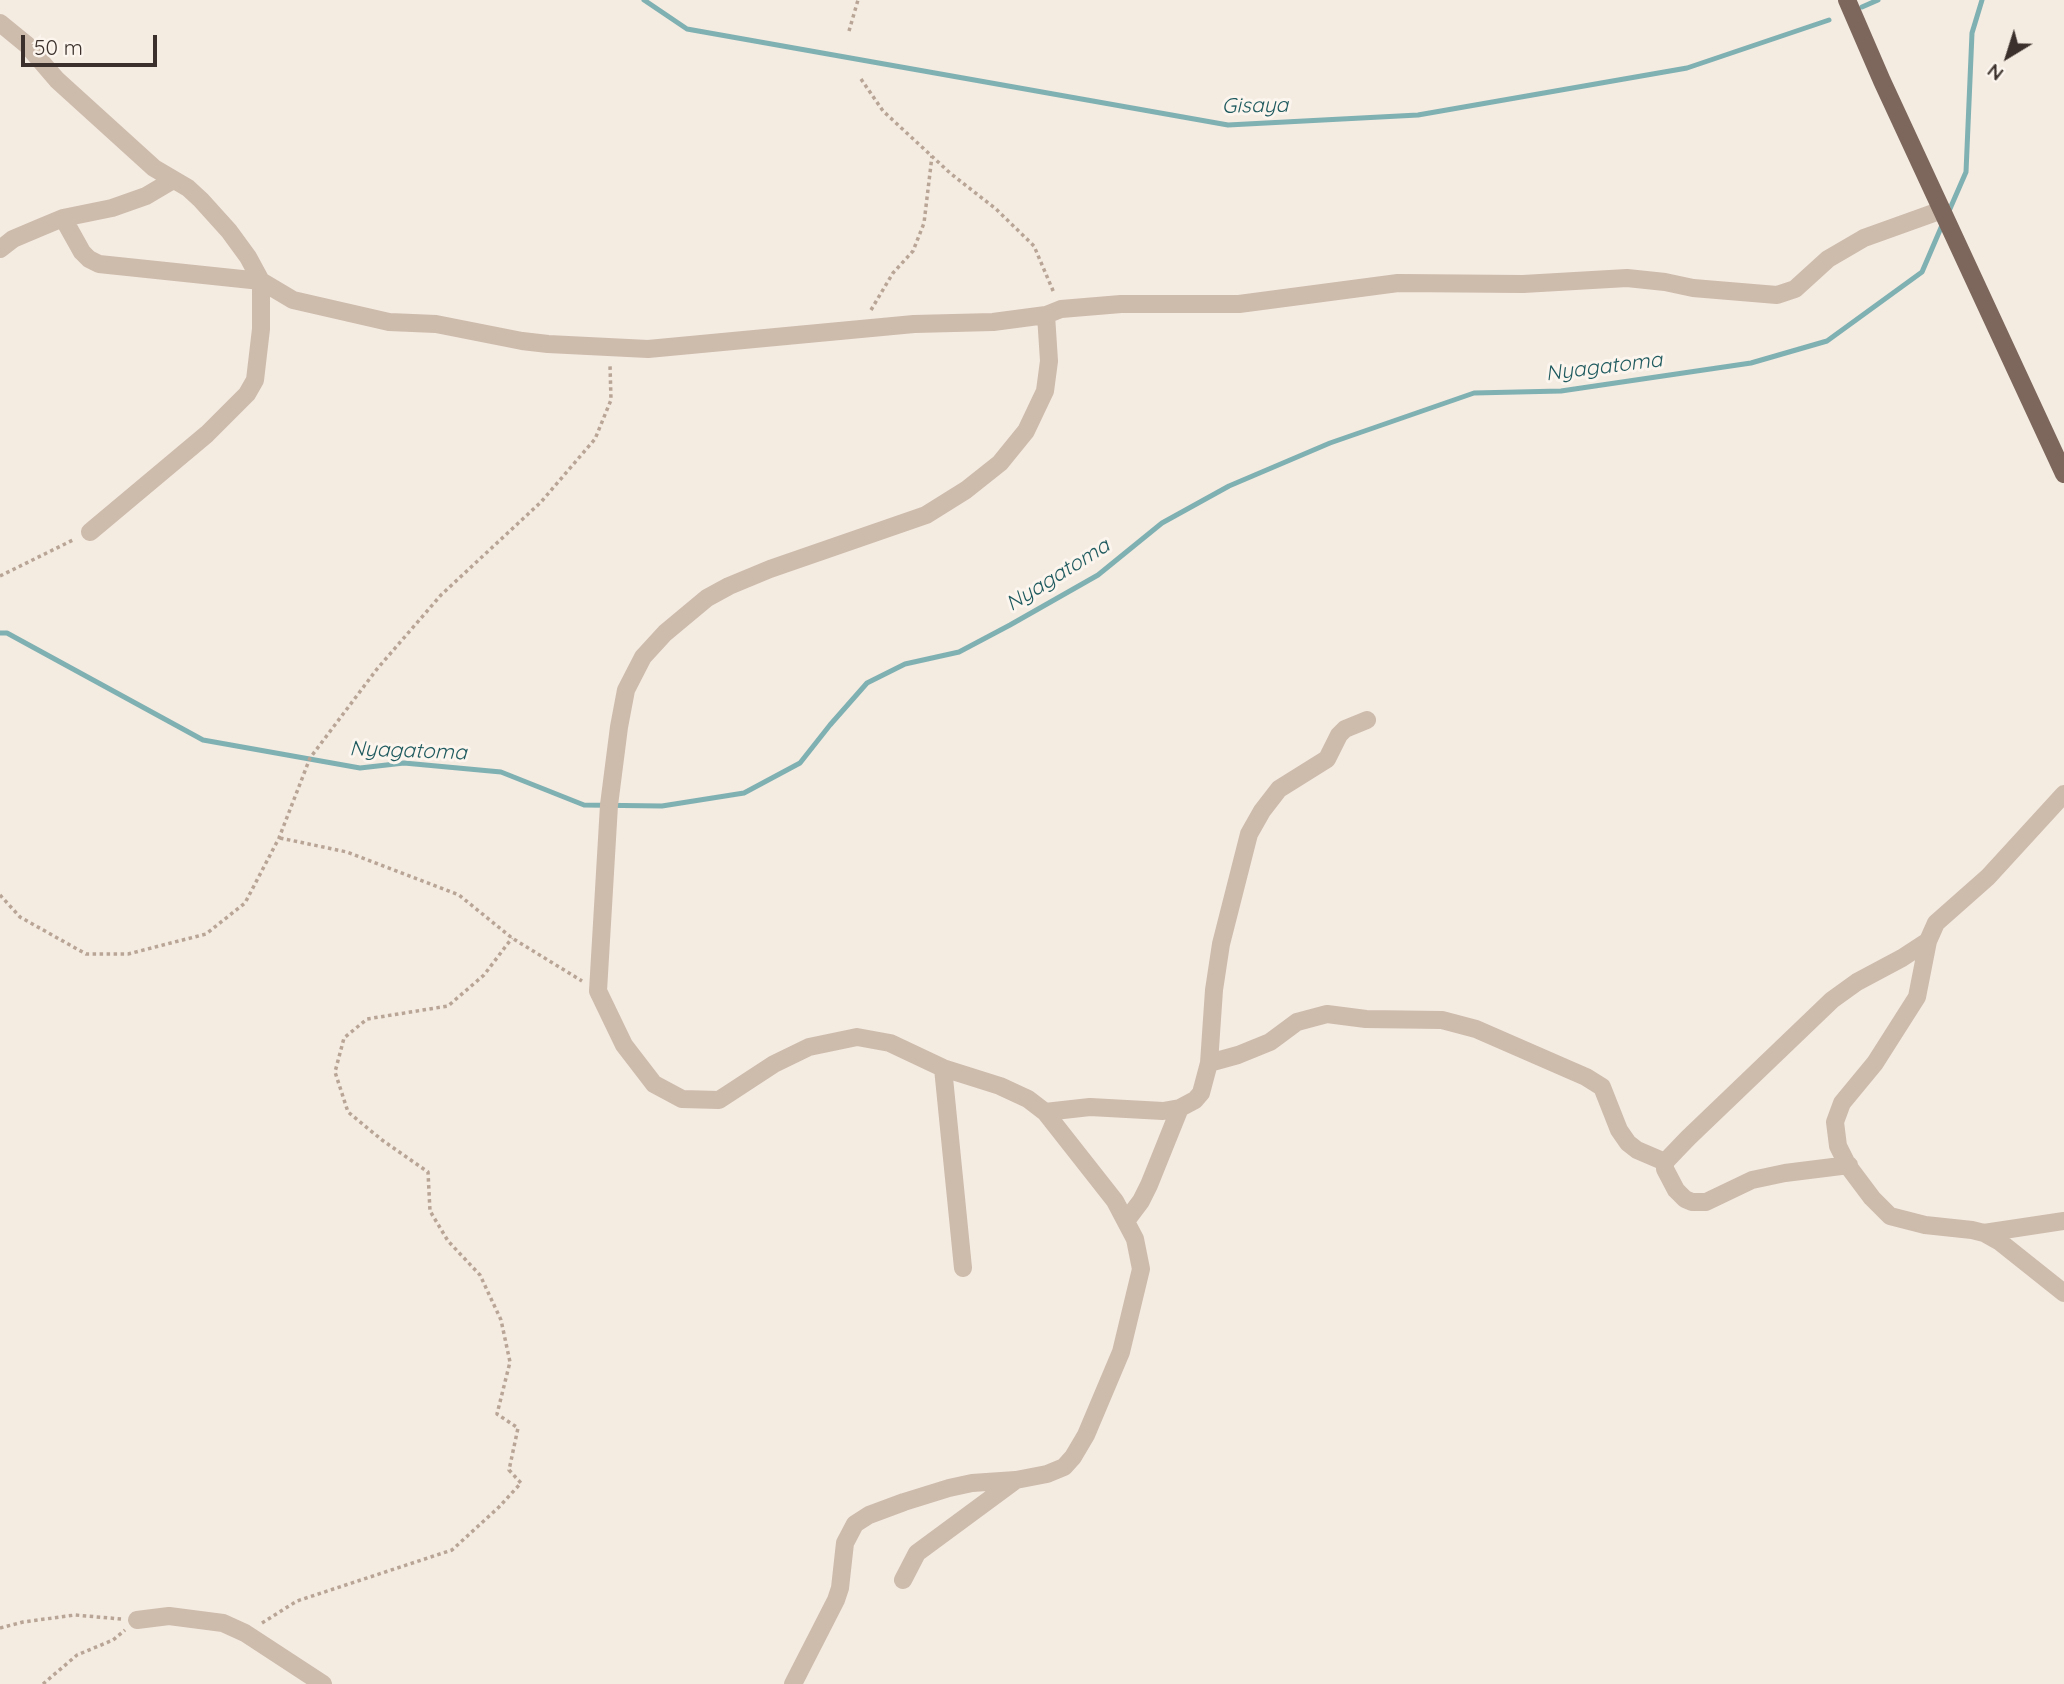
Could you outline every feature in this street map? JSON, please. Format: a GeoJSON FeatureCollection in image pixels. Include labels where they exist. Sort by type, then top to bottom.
{"type":"FeatureCollection","features":[{"type":"Feature","properties":{"kind":"main road"},"geometry":{"type":"LineString","coordinates":[[1847,0],[2064,474]]}},
{"type":"Feature","properties":{"kind":"street"},"geometry":{"type":"LineString","coordinates":[[0,23],[27,46],[57,80],[153,168],[188,188],[221,220],[248,257],[261,281],[261,329],[255,380],[247,394],[207,434],[90,532]]}},
{"type":"Feature","properties":{"kind":"street"},"geometry":{"type":"LineString","coordinates":[[0,249],[13,239],[63,218],[112,208],[146,196],[173,180]]}},
{"type":"Feature","properties":{"kind":"street"},"geometry":{"type":"LineString","coordinates":[[63,218],[82,252],[99,264],[261,281],[306,305],[389,322],[436,324],[522,341],[648,349],[914,324],[993,322],[1121,304],[1239,304],[1398,283],[1523,284],[1627,278],[1693,288],[1777,295],[1795,289],[1828,259],[1864,238],[1942,210]]}},
{"type":"Feature","properties":{"kind":"street"},"geometry":{"type":"LineString","coordinates":[[793,1684],[836,1600],[845,1544],[855,1524],[892,1506],[949,1488],[1047,1474],[1064,1467],[1073,1457],[1086,1435],[1121,1352],[1141,1269],[1135,1238],[1115,1201],[1045,1112],[1028,1099],[1000,1086],[943,1068],[890,1043],[857,1037],[809,1047],[774,1064],[719,1100],[682,1100],[654,1084],[624,1045],[598,991],[609,804],[626,690],[643,657],[665,633],[707,598],[729,586],[926,515],[985,477],[1016,446],[1037,412],[1045,391],[1054,312]]}},
{"type":"Feature","properties":{"kind":"street"},"geometry":{"type":"LineString","coordinates":[[1045,1112],[1090,1107],[1163,1111],[1180,1108],[1195,1100],[1201,1093],[1209,1063],[1214,990],[1221,944],[1249,834],[1279,789],[1327,759],[1345,729],[1367,720]]}},
{"type":"Feature","properties":{"kind":"street"},"geometry":{"type":"LineString","coordinates":[[2064,794],[1988,877],[1936,923],[1928,941],[1917,997],[1874,1063],[1842,1103],[1835,1122],[1839,1146],[1849,1165],[1872,1198],[1890,1216],[1925,1225],[1984,1233],[2064,1221]]}},
{"type":"Feature","properties":{"kind":"street"},"geometry":{"type":"LineString","coordinates":[[1849,1165],[1752,1180],[1706,1202],[1692,1202],[1676,1191],[1665,1168],[1665,1162],[1832,1000],[1928,941]]}},
{"type":"Feature","properties":{"kind":"street"},"geometry":{"type":"LineString","coordinates":[[1209,1063],[1270,1042],[1297,1023],[1326,1014],[1366,1019],[1442,1020],[1476,1029],[1586,1077],[1602,1087],[1619,1130],[1628,1143],[1637,1150],[1665,1162]]}},
{"type":"Feature","properties":{"kind":"street"},"geometry":{"type":"LineString","coordinates":[[943,1068],[963,1268]]}},
{"type":"Feature","properties":{"kind":"street"},"geometry":{"type":"LineString","coordinates":[[1126,1221],[1149,1185],[1180,1108]]}},
{"type":"Feature","properties":{"kind":"street"},"geometry":{"type":"LineString","coordinates":[[1984,1233],[2000,1242],[2064,1293]]}},
{"type":"Feature","properties":{"kind":"street"},"geometry":{"type":"LineString","coordinates":[[903,1580],[917,1553],[1016,1480]]}},
{"type":"Feature","properties":{"kind":"street"},"geometry":{"type":"LineString","coordinates":[[137,1620],[169,1616],[223,1623],[245,1633],[323,1684]]}},
{"type":"Feature","properties":{"kind":"path"},"geometry":{"type":"LineString","coordinates":[[849,31],[858,0]]}},
{"type":"Feature","properties":{"kind":"path"},"geometry":{"type":"LineString","coordinates":[[861,79],[883,111],[996,209],[1034,246],[1054,312]]}},
{"type":"Feature","properties":{"kind":"path"},"geometry":{"type":"LineString","coordinates":[[859,330],[893,273],[913,251],[924,223],[932,156]]}},
{"type":"Feature","properties":{"kind":"path"},"geometry":{"type":"LineString","coordinates":[[0,895],[20,917],[86,954],[128,954],[206,934],[245,903],[279,838],[310,758],[377,669],[441,595],[541,502],[595,439],[611,400],[610,346]]}},
{"type":"Feature","properties":{"kind":"path"},"geometry":{"type":"LineString","coordinates":[[0,576],[90,532]]}},
{"type":"Feature","properties":{"kind":"path"},"geometry":{"type":"LineString","coordinates":[[279,838],[347,852],[459,895],[512,938],[598,991]]}},
{"type":"Feature","properties":{"kind":"path"},"geometry":{"type":"LineString","coordinates":[[245,1633],[297,1601],[452,1550],[521,1483],[509,1470],[518,1429],[497,1413],[510,1362],[501,1320],[480,1275],[448,1241],[430,1211],[428,1172],[348,1112],[335,1072],[344,1038],[366,1018],[448,1006],[484,975],[512,938]]}},
{"type":"Feature","properties":{"kind":"path"},"geometry":{"type":"LineString","coordinates":[[0,1628],[75,1615],[137,1620]]}},
{"type":"Feature","properties":{"kind":"path"},"geometry":{"type":"LineString","coordinates":[[43,1684],[77,1655],[113,1640],[137,1620]]}},
{"type":"Feature","properties":{"kind":"waterway","name":"Gisaya"},"geometry":{"type":"LineString","coordinates":[[644,0],[687,29],[1228,125],[1418,115],[1687,68],[1829,20]]}},
{"type":"Feature","properties":{"kind":"waterway","name":"Gisaya"},"geometry":{"type":"LineString","coordinates":[[1862,7],[1878,0]]}},
{"type":"Feature","properties":{"kind":"waterway","name":"Nyagatoma"},"geometry":{"type":"LineString","coordinates":[[1949,211],[1966,172],[1972,33],[1982,0]]}},
{"type":"Feature","properties":{"kind":"waterway","name":"Nyagatoma"},"geometry":{"type":"LineString","coordinates":[[0,633],[7,633],[203,740],[360,768],[404,763],[501,772],[584,805],[662,806],[744,793],[800,763],[867,683],[905,664],[959,652],[1010,625],[1098,575],[1162,523],[1229,486],[1330,443],[1474,393],[1561,391],[1751,363],[1827,341],[1922,272],[1943,223]]}}]}
